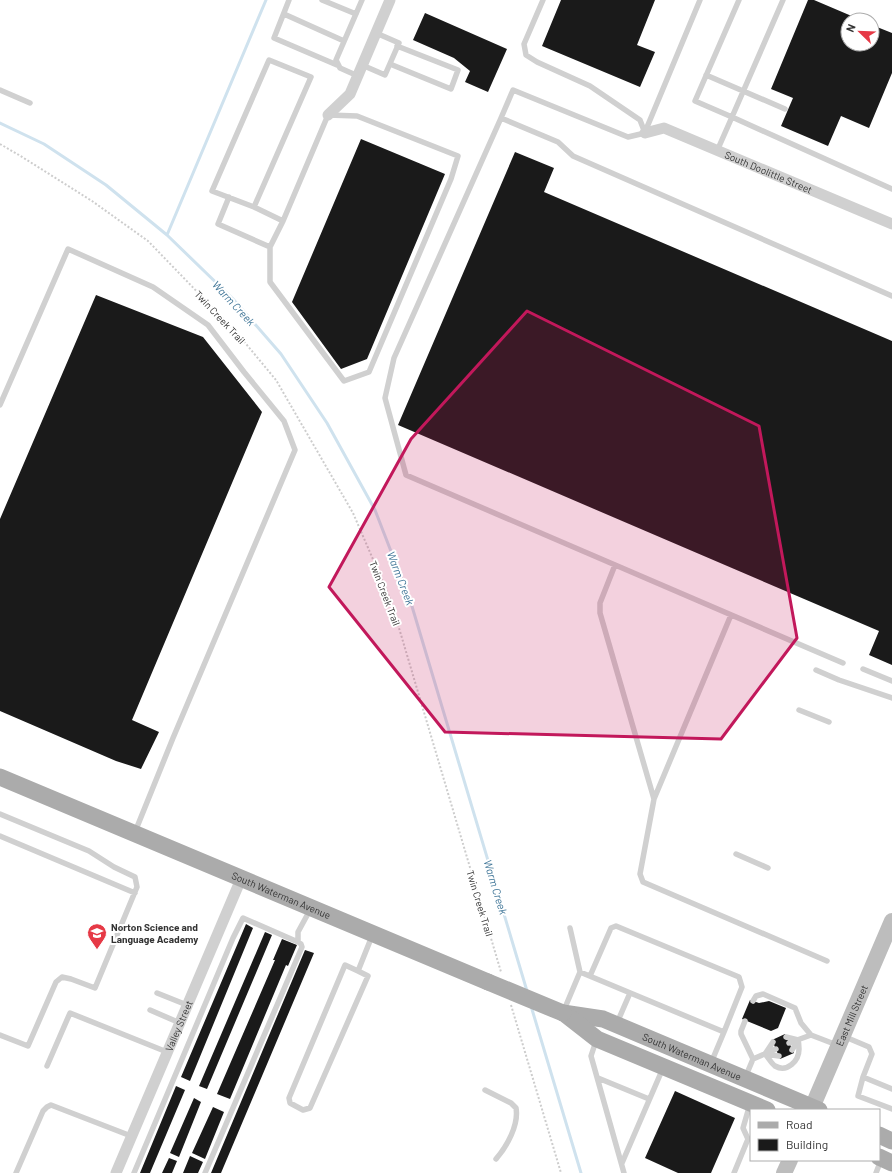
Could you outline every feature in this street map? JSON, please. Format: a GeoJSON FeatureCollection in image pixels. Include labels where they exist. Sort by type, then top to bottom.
{"type":"FeatureCollection","features":[{"type":"Feature","properties":{"kind":"main road","name":"South Waterman Avenue"},"geometry":{"type":"LineString","coordinates":[[0,777],[373,934],[495,978],[563,1012],[596,1040],[765,1109]]}},
{"type":"Feature","properties":{"kind":"main road","name":"East Mill Street"},"geometry":{"type":"LineString","coordinates":[[814,1109],[892,921]]}},
{"type":"Feature","properties":{"kind":"main road","name":"South Waterman Avenue"},"geometry":{"type":"LineString","coordinates":[[563,1012],[602,1019],[814,1109]]}},
{"type":"Feature","properties":{"kind":"main road"},"geometry":{"type":"LineString","coordinates":[[596,1040],[599,1035],[605,1032],[690,1068],[710,1065]]}},
{"type":"Feature","properties":{"kind":"main road"},"geometry":{"type":"LineString","coordinates":[[880,1135],[892,1141]]}},
{"type":"Feature","properties":{"kind":"main road"},"geometry":{"type":"LineString","coordinates":[[784,1173],[790,1161]]}},
{"type":"Feature","properties":{"kind":"street"},"geometry":{"type":"LineString","coordinates":[[328,115],[350,94],[390,0]]}},
{"type":"Feature","properties":{"kind":"street","name":"South Doolittle Street"},"geometry":{"type":"LineString","coordinates":[[645,133],[664,128],[892,224]]}},
{"type":"Feature","properties":{"kind":"street","name":"Valley Street"},"geometry":{"type":"LineString","coordinates":[[116,1173],[241,879]]}},
{"type":"Feature","properties":{"kind":"lane"},"geometry":{"type":"LineString","coordinates":[[289,0],[274,38],[338,65],[340,68],[358,76]]}},
{"type":"Feature","properties":{"kind":"lane"},"geometry":{"type":"LineString","coordinates":[[322,0],[356,14]]}},
{"type":"Feature","properties":{"kind":"lane"},"geometry":{"type":"LineString","coordinates":[[338,65],[336,60],[362,0]]}},
{"type":"Feature","properties":{"kind":"lane"},"geometry":{"type":"LineString","coordinates":[[543,0],[524,44],[526,55],[537,62],[590,86],[640,120],[645,133]]}},
{"type":"Feature","properties":{"kind":"lane"},"geometry":{"type":"LineString","coordinates":[[645,133],[700,0]]}},
{"type":"Feature","properties":{"kind":"lane"},"geometry":{"type":"LineString","coordinates":[[739,0],[694,101],[892,189]]}},
{"type":"Feature","properties":{"kind":"lane"},"geometry":{"type":"LineString","coordinates":[[717,150],[783,0]]}},
{"type":"Feature","properties":{"kind":"lane"},"geometry":{"type":"LineString","coordinates":[[284,14],[344,40]]}},
{"type":"Feature","properties":{"kind":"lane"},"geometry":{"type":"LineString","coordinates":[[362,65],[385,75],[390,64],[399,43],[376,33]]}},
{"type":"Feature","properties":{"kind":"lane"},"geometry":{"type":"LineString","coordinates":[[390,64],[451,89],[458,70],[397,46]]}},
{"type":"Feature","properties":{"kind":"lane"},"geometry":{"type":"LineString","coordinates":[[254,207],[311,77],[269,60],[212,191],[254,207],[283,221]]}},
{"type":"Feature","properties":{"kind":"lane"},"geometry":{"type":"LineString","coordinates":[[706,75],[785,109]]}},
{"type":"Feature","properties":{"kind":"lane"},"geometry":{"type":"LineString","coordinates":[[0,90],[30,103]]}},
{"type":"Feature","properties":{"kind":"lane"},"geometry":{"type":"LineString","coordinates":[[645,133],[628,137],[513,90],[394,358],[385,398],[406,475],[843,663]]}},
{"type":"Feature","properties":{"kind":"lane"},"geometry":{"type":"LineString","coordinates":[[328,115],[357,116],[458,156],[451,179],[369,372],[344,381],[270,282],[270,248],[328,115]]}},
{"type":"Feature","properties":{"kind":"lane"},"geometry":{"type":"LineString","coordinates":[[501,118],[558,142],[573,156],[892,296]]}},
{"type":"Feature","properties":{"kind":"lane"},"geometry":{"type":"LineString","coordinates":[[229,197],[218,224],[270,248]]}},
{"type":"Feature","properties":{"kind":"lane"},"geometry":{"type":"LineString","coordinates":[[0,405],[68,249],[153,286],[208,325],[284,421],[295,450],[173,738],[135,834]]}},
{"type":"Feature","properties":{"kind":"lane"},"geometry":{"type":"LineString","coordinates":[[615,565],[600,602],[600,613],[654,799]]}},
{"type":"Feature","properties":{"kind":"lane"},"geometry":{"type":"LineString","coordinates":[[731,615],[654,799],[640,874],[643,882],[827,961]]}},
{"type":"Feature","properties":{"kind":"lane"},"geometry":{"type":"LineString","coordinates":[[863,669],[892,681]]}},
{"type":"Feature","properties":{"kind":"lane"},"geometry":{"type":"LineString","coordinates":[[816,670],[839,680],[892,697]]}},
{"type":"Feature","properties":{"kind":"lane"},"geometry":{"type":"LineString","coordinates":[[799,710],[829,722]]}},
{"type":"Feature","properties":{"kind":"lane"},"geometry":{"type":"LineString","coordinates":[[0,814],[89,852],[114,867],[135,877],[137,886],[95,988],[62,977],[56,982],[28,1046],[0,1034]]}},
{"type":"Feature","properties":{"kind":"lane"},"geometry":{"type":"LineString","coordinates":[[0,836],[135,893]]}},
{"type":"Feature","properties":{"kind":"lane"},"geometry":{"type":"LineString","coordinates":[[736,854],[768,868]]}},
{"type":"Feature","properties":{"kind":"lane"},"geometry":{"type":"LineString","coordinates":[[298,942],[298,932],[311,908]]}},
{"type":"Feature","properties":{"kind":"lane"},"geometry":{"type":"LineString","coordinates":[[134,1173],[233,938],[243,918],[298,942],[301,944],[301,949],[205,1173]]}},
{"type":"Feature","properties":{"kind":"lane"},"geometry":{"type":"LineString","coordinates":[[590,976],[611,928],[616,926],[739,977],[742,987],[710,1065]]}},
{"type":"Feature","properties":{"kind":"lane"},"geometry":{"type":"LineString","coordinates":[[563,1012],[580,972],[570,928]]}},
{"type":"Feature","properties":{"kind":"lane"},"geometry":{"type":"LineString","coordinates":[[358,971],[373,934]]}},
{"type":"Feature","properties":{"kind":"lane"},"geometry":{"type":"LineString","coordinates":[[345,965],[358,971],[368,976],[310,1108],[303,1110],[290,1103],[288,1098],[345,965]]}},
{"type":"Feature","properties":{"kind":"lane"},"geometry":{"type":"LineString","coordinates":[[580,972],[724,1032]]}},
{"type":"Feature","properties":{"kind":"lane"},"geometry":{"type":"LineString","coordinates":[[157,993],[187,1005]]}},
{"type":"Feature","properties":{"kind":"lane"},"geometry":{"type":"LineString","coordinates":[[616,1025],[630,993]]}},
{"type":"Feature","properties":{"kind":"lane"},"geometry":{"type":"LineString","coordinates":[[753,1001],[756,996],[763,994],[795,1008],[801,1023],[812,1034],[869,1047],[872,1054],[863,1077],[858,1096],[892,1109]]}},
{"type":"Feature","properties":{"kind":"lane"},"geometry":{"type":"LineString","coordinates":[[150,1010],[180,1023]]}},
{"type":"Feature","properties":{"kind":"lane"},"geometry":{"type":"LineString","coordinates":[[47,1066],[70,1013],[167,1052]]}},
{"type":"Feature","properties":{"kind":"lane"},"geometry":{"type":"LineString","coordinates":[[745,1020],[741,1034],[753,1059]]}},
{"type":"Feature","properties":{"kind":"lane"},"geometry":{"type":"LineString","coordinates":[[789,1044],[812,1034]]}},
{"type":"Feature","properties":{"kind":"lane"},"geometry":{"type":"LineString","coordinates":[[786,1037],[798,1040]]}},
{"type":"Feature","properties":{"kind":"lane"},"geometry":{"type":"LineString","coordinates":[[596,1040],[591,1056],[624,1173]]}},
{"type":"Feature","properties":{"kind":"lane"},"geometry":{"type":"LineString","coordinates":[[792,1050],[798,1040]]}},
{"type":"Feature","properties":{"kind":"lane"},"geometry":{"type":"LineString","coordinates":[[765,1054],[775,1066],[782,1068],[788,1067],[794,1063],[800,1051],[798,1040]]}},
{"type":"Feature","properties":{"kind":"lane"},"geometry":{"type":"LineString","coordinates":[[765,1054],[773,1042]]}},
{"type":"Feature","properties":{"kind":"lane"},"geometry":{"type":"LineString","coordinates":[[744,1079],[753,1059],[776,1049]]}},
{"type":"Feature","properties":{"kind":"lane"},"geometry":{"type":"LineString","coordinates":[[765,1054],[779,1056]]}},
{"type":"Feature","properties":{"kind":"lane"},"geometry":{"type":"LineString","coordinates":[[622,1164],[663,1068]]}},
{"type":"Feature","properties":{"kind":"lane"},"geometry":{"type":"LineString","coordinates":[[863,1077],[892,1089]]}},
{"type":"Feature","properties":{"kind":"lane"},"geometry":{"type":"LineString","coordinates":[[598,1078],[650,1100]]}},
{"type":"Feature","properties":{"kind":"lane"},"geometry":{"type":"LineString","coordinates":[[485,1090],[511,1103],[516,1108],[518,1117],[507,1143],[496,1159]]}},
{"type":"Feature","properties":{"kind":"lane"},"geometry":{"type":"LineString","coordinates":[[734,1173],[748,1139],[743,1128],[751,1103]]}},
{"type":"Feature","properties":{"kind":"lane"},"geometry":{"type":"LineString","coordinates":[[16,1173],[43,1111],[51,1105],[131,1136]]}},
{"type":"Feature","properties":{"kind":"path","name":"Twin Creek Trail"},"geometry":{"type":"LineString","coordinates":[[0,144],[92,201],[148,241],[237,333],[276,380],[353,513],[391,601],[495,978]]}},
{"type":"Feature","properties":{"kind":"path"},"geometry":{"type":"LineString","coordinates":[[511,1005],[560,1173]]}},
{"type":"Feature","properties":{"kind":"highlighted area"},"geometry":{"type":"Polygon","coordinates":[[[527,311],[759,426],[797,638],[721,739],[445,732],[329,587],[411,439],[527,311]]]}},
{"type":"Feature","properties":{"kind":"building"},"geometry":{"type":"Polygon","coordinates":[[[561,0],[655,0],[637,45],[655,52],[640,87],[542,46],[561,0]]]}},
{"type":"Feature","properties":{"kind":"building"},"geometry":{"type":"Polygon","coordinates":[[[808,0],[814,0],[842,12],[840,12],[840,52],[880,52],[880,28],[892,33],[892,73],[869,128],[841,116],[828,146],[781,126],[793,98],[771,89],[808,0]]]}},
{"type":"Feature","properties":{"kind":"building"},"geometry":{"type":"Polygon","coordinates":[[[425,13],[507,49],[488,92],[465,82],[470,71],[454,58],[413,40],[425,13]]]}},
{"type":"Feature","properties":{"kind":"building"},"geometry":{"type":"Polygon","coordinates":[[[361,139],[445,174],[367,359],[341,369],[292,302],[361,139]]]}},
{"type":"Feature","properties":{"kind":"building"},"geometry":{"type":"Polygon","coordinates":[[[515,152],[554,168],[544,192],[892,341],[892,665],[869,655],[879,631],[398,425],[515,152]]]}},
{"type":"Feature","properties":{"kind":"building"},"geometry":{"type":"Polygon","coordinates":[[[96,295],[203,337],[262,412],[132,720],[159,732],[141,769],[116,761],[0,711],[0,519],[96,295]]]}},
{"type":"Feature","properties":{"kind":"building"},"geometry":{"type":"Polygon","coordinates":[[[246,924],[253,928],[190,1081],[181,1077],[246,924]]]}},
{"type":"Feature","properties":{"kind":"building"},"geometry":{"type":"Polygon","coordinates":[[[265,932],[272,935],[207,1089],[199,1086],[265,932]]]}},
{"type":"Feature","properties":{"kind":"building"},"geometry":{"type":"Polygon","coordinates":[[[282,939],[297,945],[288,966],[286,965],[230,1099],[217,1094],[275,960],[273,960],[282,939]]]}},
{"type":"Feature","properties":{"kind":"building"},"geometry":{"type":"Polygon","coordinates":[[[305,950],[314,953],[221,1173],[211,1173],[305,950]]]}},
{"type":"Feature","properties":{"kind":"building"},"geometry":{"type":"Polygon","coordinates":[[[750,1000],[759,1003],[769,1001],[786,1008],[778,1028],[771,1031],[742,1019],[750,1000]]]}},
{"type":"Feature","properties":{"kind":"building"},"geometry":{"type":"Polygon","coordinates":[[[785,1034],[794,1053],[780,1059],[772,1040],[785,1034]]]}},
{"type":"Feature","properties":{"kind":"building"},"geometry":{"type":"Polygon","coordinates":[[[176,1086],[185,1090],[150,1173],[140,1173],[176,1086]]]}},
{"type":"Feature","properties":{"kind":"building"},"geometry":{"type":"Polygon","coordinates":[[[675,1091],[735,1118],[711,1173],[678,1173],[645,1158],[675,1091]]]}},
{"type":"Feature","properties":{"kind":"building"},"geometry":{"type":"Polygon","coordinates":[[[194,1098],[201,1102],[179,1157],[170,1153],[194,1098]]]}},
{"type":"Feature","properties":{"kind":"building"},"geometry":{"type":"Polygon","coordinates":[[[213,1107],[224,1112],[205,1159],[192,1153],[213,1107]]]}},
{"type":"Feature","properties":{"kind":"building"},"geometry":{"type":"Polygon","coordinates":[[[190,1156],[203,1162],[198,1173],[183,1173],[190,1156]]]}},
{"type":"Feature","properties":{"kind":"building"},"geometry":{"type":"Polygon","coordinates":[[[169,1158],[177,1161],[172,1173],[162,1173],[169,1158]]]}},
{"type":"Feature","properties":{"kind":"waterway"},"geometry":{"type":"LineString","coordinates":[[167,235],[266,0]]}},
{"type":"Feature","properties":{"kind":"waterway","name":"Warm Creek"},"geometry":{"type":"LineString","coordinates":[[0,123],[44,144],[106,185],[167,235],[233,299],[281,354],[327,423],[375,510],[411,603],[527,991]]}},
{"type":"Feature","properties":{"kind":"waterway","name":"Warm Creek"},"geometry":{"type":"LineString","coordinates":[[531,1006],[581,1173]]}},
{"type":"Feature","properties":{"kind":"place","name":"Norton Science and Language Academy"},"geometry":{"type":"Point","coordinates":[97,950]}}]}
